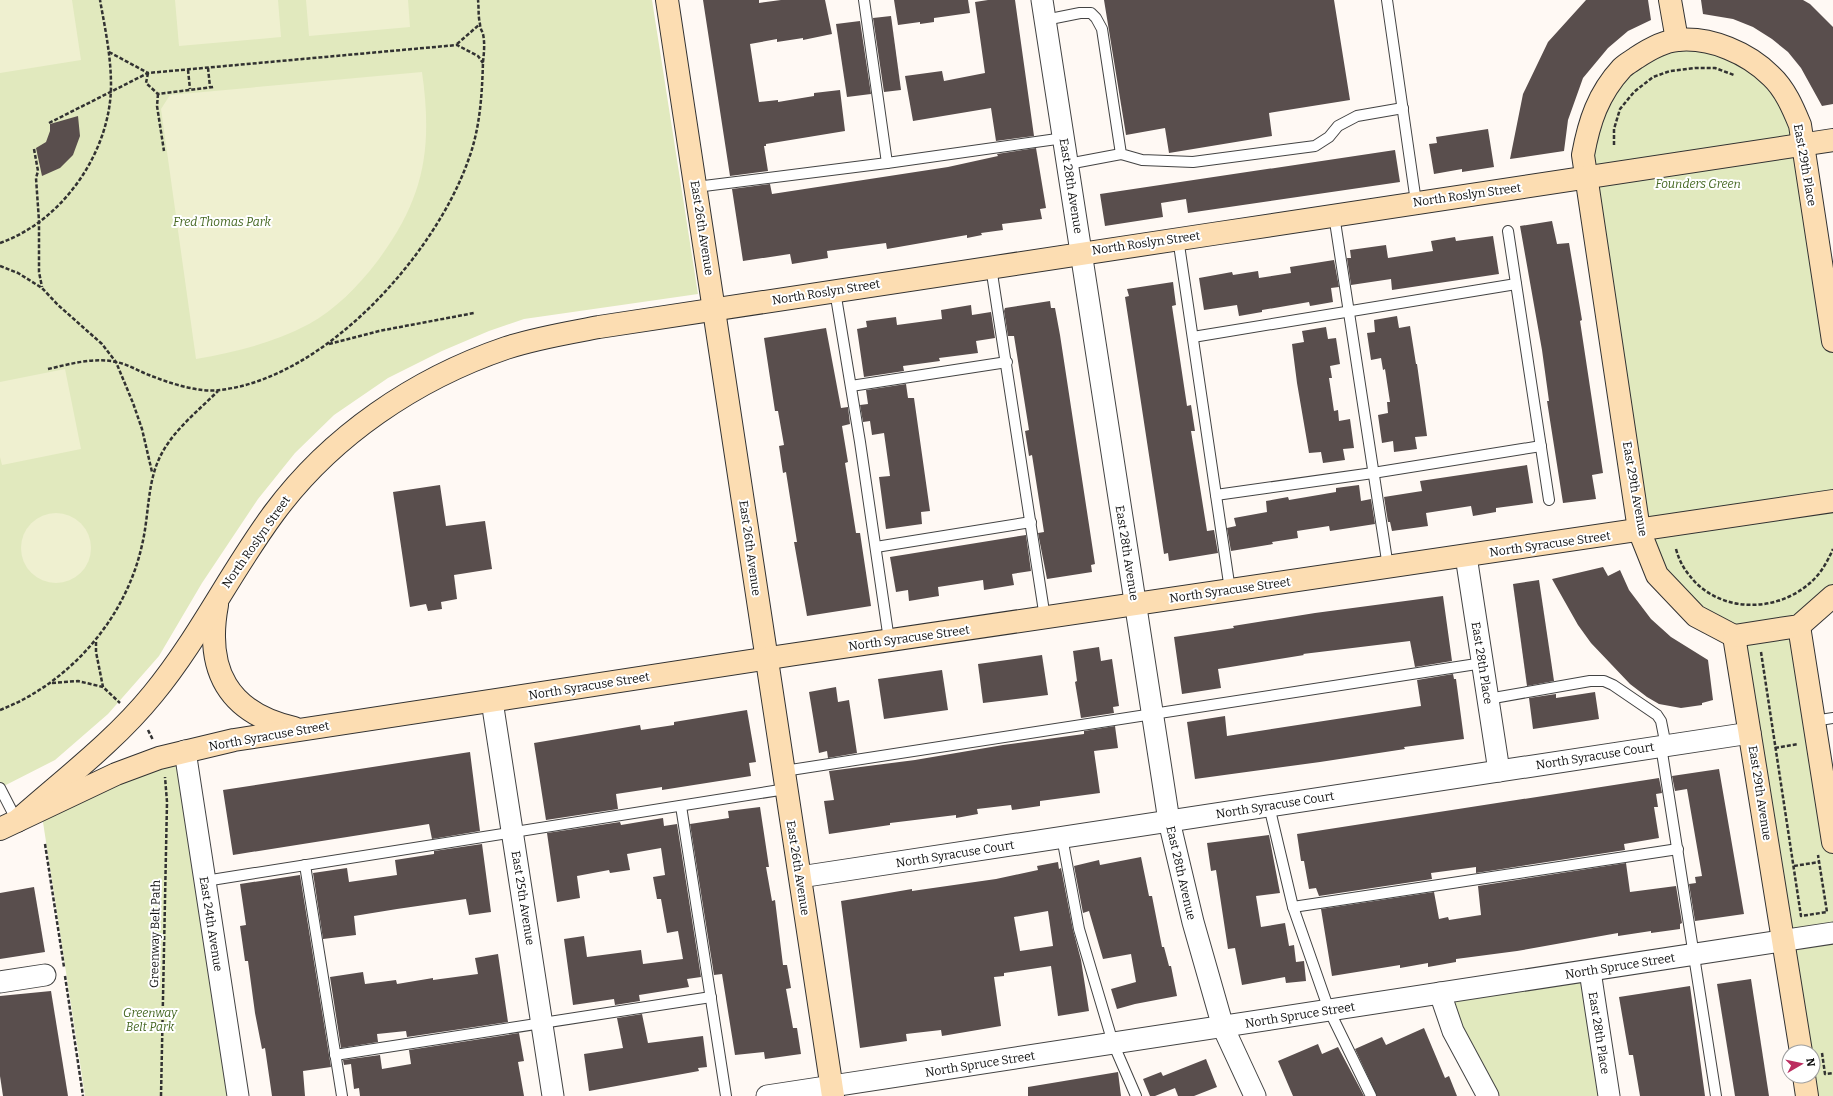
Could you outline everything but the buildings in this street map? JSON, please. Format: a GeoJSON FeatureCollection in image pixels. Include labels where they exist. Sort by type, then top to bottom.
{"type":"FeatureCollection","features":[{"type":"Feature","properties":{"kind":"street","name":"East 26th Avenue"},"geometry":{"type":"LineString","coordinates":[[667,0],[715,309],[832,1091]]}},
{"type":"Feature","properties":{"kind":"street"},"geometry":{"type":"LineString","coordinates":[[1670,0],[1677,40]]}},
{"type":"Feature","properties":{"kind":"street","name":"East 28th Avenue"},"geometry":{"type":"LineString","coordinates":[[1044,10],[1169,821],[1193,922],[1223,1026],[1255,1096]]}},
{"type":"Feature","properties":{"kind":"street","name":"East 29th Place"},"geometry":{"type":"LineString","coordinates":[[1677,40],[1709,42],[1746,56],[1772,76],[1789,99],[1800,125],[1804,145],[1833,340]]}},
{"type":"Feature","properties":{"kind":"street","name":"East 29th Avenue"},"geometry":{"type":"LineString","coordinates":[[1677,40],[1648,49],[1622,67],[1602,94],[1590,123],[1583,155],[1639,530],[1657,575],[1696,616],[1734,636],[1800,1044]]}},
{"type":"Feature","properties":{"kind":"street","name":"North Roslyn Street"},"geometry":{"type":"LineString","coordinates":[[8,825],[98,750],[153,694],[190,643],[219,596],[275,512],[304,477],[323,458],[348,436],[408,393],[443,374],[476,360],[526,343],[565,333],[1081,252],[1416,202],[1586,179],[1833,140]]}},
{"type":"Feature","properties":{"kind":"street","name":"North Syracuse Street"},"geometry":{"type":"LineString","coordinates":[[8,825],[116,774],[159,758],[234,740],[889,640],[1833,501]]}},
{"type":"Feature","properties":{"kind":"street","name":"East 28th Place"},"geometry":{"type":"LineString","coordinates":[[1466,556],[1499,771]]}},
{"type":"Feature","properties":{"kind":"street"},"geometry":{"type":"LineString","coordinates":[[219,596],[214,624],[214,645],[217,668],[226,687],[258,716],[276,724],[303,730]]}},
{"type":"Feature","properties":{"kind":"street"},"geometry":{"type":"LineString","coordinates":[[1734,636],[1800,626],[1833,596]]}},
{"type":"Feature","properties":{"kind":"street"},"geometry":{"type":"LineString","coordinates":[[1800,626],[1824,719],[1833,842]]}},
{"type":"Feature","properties":{"kind":"street","name":"East 25th Avenue"},"geometry":{"type":"LineString","coordinates":[[492,701],[553,1096]]}},
{"type":"Feature","properties":{"kind":"street","name":"North Syracuse Court"},"geometry":{"type":"LineString","coordinates":[[800,877],[1750,733]]}},
{"type":"Feature","properties":{"kind":"street","name":"East 24th Avenue"},"geometry":{"type":"LineString","coordinates":[[185,751],[238,1096]]}},
{"type":"Feature","properties":{"kind":"street","name":"North Spruce Street"},"geometry":{"type":"LineString","coordinates":[[767,1096],[832,1091],[1113,1043],[1833,934]]}},
{"type":"Feature","properties":{"kind":"street","name":"East 28th Place"},"geometry":{"type":"LineString","coordinates":[[1590,971],[1609,1096]]}},
{"type":"Feature","properties":{"kind":"street"},"geometry":{"type":"LineString","coordinates":[[0,982],[45,975]]}},
{"type":"Feature","properties":{"kind":"street"},"geometry":{"type":"LineString","coordinates":[[1440,993],[1453,1031],[1488,1096]]}},
{"type":"Feature","properties":{"kind":"street"},"geometry":{"type":"LineString","coordinates":[[1807,1096],[1812,1084]]}},
{"type":"Feature","properties":{"kind":"lane"},"geometry":{"type":"LineString","coordinates":[[864,0],[887,163]]}},
{"type":"Feature","properties":{"kind":"lane"},"geometry":{"type":"LineString","coordinates":[[1387,0],[1416,202]]}},
{"type":"Feature","properties":{"kind":"lane"},"geometry":{"type":"LineString","coordinates":[[1044,10],[1091,13],[1096,18],[1102,29],[1122,154]]}},
{"type":"Feature","properties":{"kind":"lane"},"geometry":{"type":"LineString","coordinates":[[1068,164],[1122,154],[1142,160],[1193,162],[1315,146],[1329,137],[1338,126],[1357,116],[1403,108]]}},
{"type":"Feature","properties":{"kind":"lane"},"geometry":{"type":"LineString","coordinates":[[696,187],[887,163],[1064,138]]}},
{"type":"Feature","properties":{"kind":"lane"},"geometry":{"type":"LineString","coordinates":[[1334,215],[1388,567]]}},
{"type":"Feature","properties":{"kind":"lane"},"geometry":{"type":"LineString","coordinates":[[1508,231],[1549,500]]}},
{"type":"Feature","properties":{"kind":"lane"},"geometry":{"type":"LineString","coordinates":[[1178,238],[1230,590]]}},
{"type":"Feature","properties":{"kind":"lane"},"geometry":{"type":"LineString","coordinates":[[991,266],[1007,362],[1045,618]]}},
{"type":"Feature","properties":{"kind":"lane"},"geometry":{"type":"LineString","coordinates":[[1193,337],[1516,284]]}},
{"type":"Feature","properties":{"kind":"lane"},"geometry":{"type":"LineString","coordinates":[[835,291],[876,547],[889,640]]}},
{"type":"Feature","properties":{"kind":"lane"},"geometry":{"type":"LineString","coordinates":[[851,386],[1007,362]]}},
{"type":"Feature","properties":{"kind":"lane"},"geometry":{"type":"LineString","coordinates":[[1216,495],[1373,473],[1541,446]]}},
{"type":"Feature","properties":{"kind":"lane"},"geometry":{"type":"LineString","coordinates":[[876,547],[1031,522]]}},
{"type":"Feature","properties":{"kind":"lane"},"geometry":{"type":"LineString","coordinates":[[205,881],[681,806],[785,780],[1152,714],[1483,663]]}},
{"type":"Feature","properties":{"kind":"lane"},"geometry":{"type":"LineString","coordinates":[[1488,699],[1590,681],[1604,681],[1613,685],[1657,715],[1661,721],[1678,849],[1716,1096]]}},
{"type":"Feature","properties":{"kind":"lane"},"geometry":{"type":"LineString","coordinates":[[0,788],[8,825]]}},
{"type":"Feature","properties":{"kind":"lane"},"geometry":{"type":"LineString","coordinates":[[681,806],[726,1096]]}},
{"type":"Feature","properties":{"kind":"lane"},"geometry":{"type":"LineString","coordinates":[[1269,806],[1293,907],[1329,1010],[1372,1096]]}},
{"type":"Feature","properties":{"kind":"lane"},"geometry":{"type":"LineString","coordinates":[[1062,837],[1079,929],[1113,1043],[1136,1096]]}},
{"type":"Feature","properties":{"kind":"lane"},"geometry":{"type":"LineString","coordinates":[[1293,907],[1678,849]]}},
{"type":"Feature","properties":{"kind":"lane"},"geometry":{"type":"LineString","coordinates":[[305,865],[342,1096]]}},
{"type":"Feature","properties":{"kind":"lane"},"geometry":{"type":"LineString","coordinates":[[335,1055],[711,997]]}},
{"type":"Feature","properties":{"kind":"path"},"geometry":{"type":"LineString","coordinates":[[0,243],[11,239],[39,221],[62,202],[91,160],[102,133],[110,93],[109,52],[100,0]]}},
{"type":"Feature","properties":{"kind":"path"},"geometry":{"type":"LineString","coordinates":[[48,369],[85,362],[116,362],[148,375],[189,388],[219,390],[252,383],[283,371],[327,344],[380,296],[410,263],[436,228],[452,200],[469,161],[475,140],[482,98],[483,34],[480,24],[478,0]]}},
{"type":"Feature","properties":{"kind":"path"},"geometry":{"type":"LineString","coordinates":[[457,45],[480,24]]}},
{"type":"Feature","properties":{"kind":"path"},"geometry":{"type":"LineString","coordinates":[[49,123],[148,73],[457,45],[478,56],[483,64]]}},
{"type":"Feature","properties":{"kind":"path"},"geometry":{"type":"LineString","coordinates":[[109,52],[148,73]]}},
{"type":"Feature","properties":{"kind":"path"},"geometry":{"type":"LineString","coordinates":[[208,68],[210,87]]}},
{"type":"Feature","properties":{"kind":"path"},"geometry":{"type":"LineString","coordinates":[[1614,145],[1614,129],[1620,109],[1634,92],[1653,77],[1670,71],[1705,68],[1715,68],[1737,76]]}},
{"type":"Feature","properties":{"kind":"path"},"geometry":{"type":"LineString","coordinates":[[188,70],[190,89]]}},
{"type":"Feature","properties":{"kind":"path"},"geometry":{"type":"LineString","coordinates":[[148,73],[146,83],[158,94]]}},
{"type":"Feature","properties":{"kind":"path"},"geometry":{"type":"LineString","coordinates":[[158,94],[214,86]]}},
{"type":"Feature","properties":{"kind":"path"},"geometry":{"type":"LineString","coordinates":[[158,94],[157,106],[164,151]]}},
{"type":"Feature","properties":{"kind":"path"},"geometry":{"type":"LineString","coordinates":[[34,148],[38,171],[36,178],[39,221],[39,261],[42,288]]}},
{"type":"Feature","properties":{"kind":"path"},"geometry":{"type":"LineString","coordinates":[[0,266],[18,274],[42,288],[102,344],[116,362],[138,416],[152,472],[147,522],[137,564],[120,601],[96,641],[52,683],[0,710]]}},
{"type":"Feature","properties":{"kind":"path"},"geometry":{"type":"LineString","coordinates":[[327,344],[379,331],[474,313]]}},
{"type":"Feature","properties":{"kind":"path"},"geometry":{"type":"LineString","coordinates":[[152,472],[160,456],[177,431],[219,390]]}},
{"type":"Feature","properties":{"kind":"path"},"geometry":{"type":"LineString","coordinates":[[1676,549],[1683,568],[1705,591],[1733,603],[1753,605],[1776,602],[1794,595],[1818,575],[1833,549]]}},
{"type":"Feature","properties":{"kind":"path"},"geometry":{"type":"LineString","coordinates":[[96,641],[96,652],[103,686],[123,706]]}},
{"type":"Feature","properties":{"kind":"path"},"geometry":{"type":"LineString","coordinates":[[1761,651],[1801,916],[1827,912]]}},
{"type":"Feature","properties":{"kind":"path"},"geometry":{"type":"LineString","coordinates":[[52,683],[78,681],[103,686]]}},
{"type":"Feature","properties":{"kind":"path"},"geometry":{"type":"LineString","coordinates":[[146,729],[154,742]]}},
{"type":"Feature","properties":{"kind":"path"},"geometry":{"type":"LineString","coordinates":[[1775,748],[1801,744]]}},
{"type":"Feature","properties":{"kind":"path","name":"Greenway Belt Path"},"geometry":{"type":"LineString","coordinates":[[161,1096],[167,802],[166,783],[163,773]]}},
{"type":"Feature","properties":{"kind":"path"},"geometry":{"type":"LineString","coordinates":[[1794,866],[1819,862]]}},
{"type":"Feature","properties":{"kind":"path"},"geometry":{"type":"LineString","coordinates":[[1821,1074],[1833,1073]]}},
{"type":"Feature","properties":{"kind":"green space","name":"Fred Thomas Park"},"geometry":{"type":"Polygon","coordinates":[[[0,0],[652,0],[698,294],[524,319],[489,331],[442,351],[388,378],[334,415],[295,453],[258,499],[202,583],[159,656],[108,714],[55,760],[0,788],[0,0]]]}},
{"type":"Feature","properties":{"kind":"green space"},"geometry":{"type":"Polygon","coordinates":[[[0,0],[72,0],[81,60],[0,73],[0,0]]]}},
{"type":"Feature","properties":{"kind":"green space"},"geometry":{"type":"Polygon","coordinates":[[[175,0],[278,0],[281,37],[179,46],[175,0]]]}},
{"type":"Feature","properties":{"kind":"green space"},"geometry":{"type":"Polygon","coordinates":[[[306,0],[408,0],[410,27],[309,36],[306,0]]]}},
{"type":"Feature","properties":{"kind":"green space","name":"Founders Green"},"geometry":{"type":"Polygon","coordinates":[[[1709,42],[1789,99],[1833,341],[1833,596],[1799,626],[1833,842],[1833,1096],[1807,1096],[1811,1084],[1821,1084],[1821,1044],[1800,1044],[1734,636],[1696,616],[1639,530],[1588,128],[1648,49],[1709,42]]]}},
{"type":"Feature","properties":{"kind":"green space"},"geometry":{"type":"Polygon","coordinates":[[[422,72],[426,126],[425,150],[421,173],[415,195],[405,217],[392,240],[376,263],[346,297],[328,312],[309,324],[268,342],[196,359],[161,109],[170,95],[422,72]]]}},
{"type":"Feature","properties":{"kind":"green space"},"geometry":{"type":"Polygon","coordinates":[[[65,369],[81,449],[2,465],[0,457],[0,382],[65,369]]]}},
{"type":"Feature","properties":{"kind":"green space"},"geometry":{"type":"Polygon","coordinates":[[[56,513],[75,519],[85,529],[91,548],[85,567],[75,577],[56,583],[37,577],[27,567],[21,548],[27,529],[37,519],[56,513]]]}},
{"type":"Feature","properties":{"kind":"green space","name":"Greenway Belt Park"},"geometry":{"type":"Polygon","coordinates":[[[185,751],[238,1096],[85,1096],[41,809],[185,751]]]}},
{"type":"Feature","properties":{"kind":"green space"},"geometry":{"type":"Polygon","coordinates":[[[1590,971],[1609,1096],[1488,1096],[1440,993],[1590,971]]]}}]}
